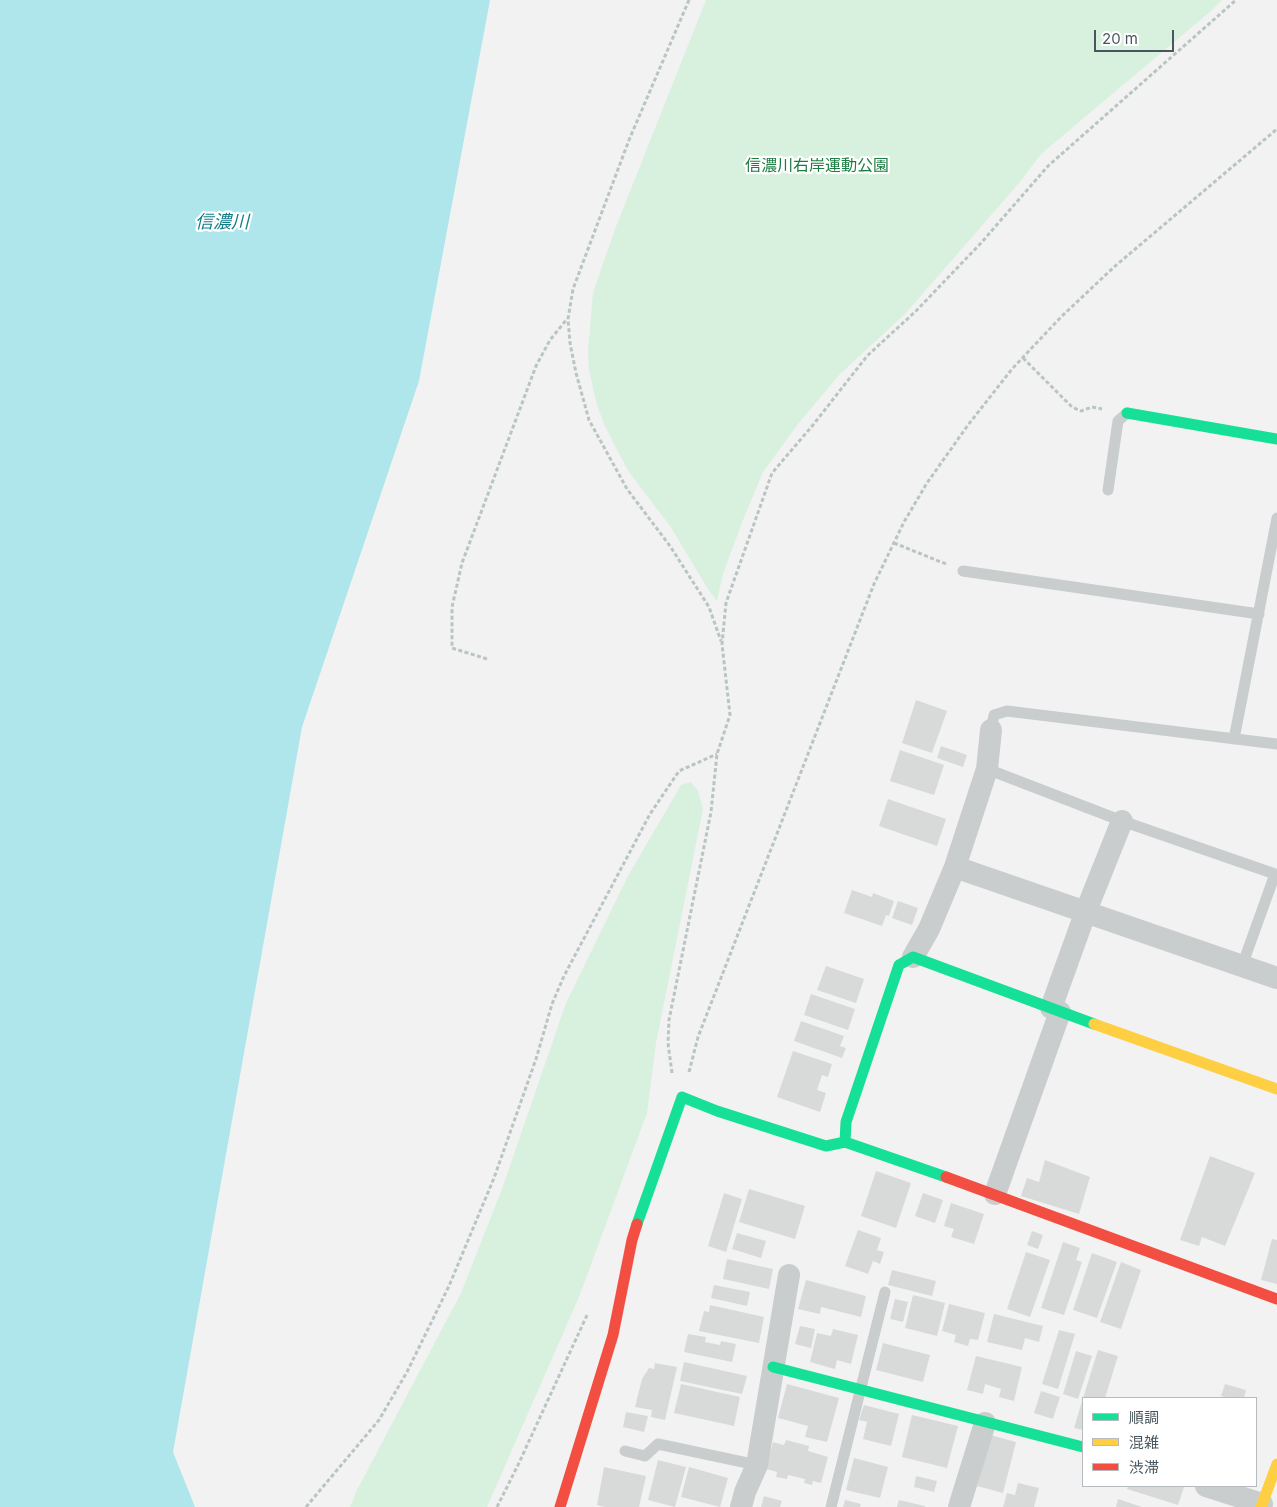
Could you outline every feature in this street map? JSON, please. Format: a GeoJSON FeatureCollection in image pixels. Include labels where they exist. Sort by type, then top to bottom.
{"type":"FeatureCollection","features":[{"type":"Feature","properties":{"kind":"street"},"geometry":{"type":"LineString","coordinates":[[1127,413],[1277,439]]}},
{"type":"Feature","properties":{"kind":"street"},"geometry":{"type":"LineString","coordinates":[[845,1142],[846,1122],[899,965],[913,957],[929,929],[955,866],[987,769],[991,730]]}},
{"type":"Feature","properties":{"kind":"street"},"geometry":{"type":"LineString","coordinates":[[995,1194],[1056,1010],[1086,911],[1122,821]]}},
{"type":"Feature","properties":{"kind":"street"},"geometry":{"type":"LineString","coordinates":[[955,866],[1277,978]]}},
{"type":"Feature","properties":{"kind":"street"},"geometry":{"type":"LineString","coordinates":[[913,957],[1277,1089]]}},
{"type":"Feature","properties":{"kind":"street"},"geometry":{"type":"LineString","coordinates":[[560,1507],[613,1335],[632,1240],[682,1096],[718,1111],[826,1146],[845,1142],[995,1194],[1277,1299]]}},
{"type":"Feature","properties":{"kind":"street"},"geometry":{"type":"LineString","coordinates":[[741,1507],[745,1492],[757,1465],[789,1275]]}},
{"type":"Feature","properties":{"kind":"street"},"geometry":{"type":"LineString","coordinates":[[773,1367],[985,1423],[1082,1446]]}},
{"type":"Feature","properties":{"kind":"street"},"geometry":{"type":"LineString","coordinates":[[959,1507],[985,1423]]}},
{"type":"Feature","properties":{"kind":"street"},"geometry":{"type":"LineString","coordinates":[[1209,1487],[1262,1506],[1277,1464]]}},
{"type":"Feature","properties":{"kind":"lane"},"geometry":{"type":"LineString","coordinates":[[1108,490],[1118,421],[1127,413]]}},
{"type":"Feature","properties":{"kind":"lane"},"geometry":{"type":"LineString","coordinates":[[1234,740],[1277,518]]}},
{"type":"Feature","properties":{"kind":"lane"},"geometry":{"type":"LineString","coordinates":[[963,571],[1259,614]]}},
{"type":"Feature","properties":{"kind":"lane"},"geometry":{"type":"LineString","coordinates":[[991,730],[994,715],[1007,711],[1277,744]]}},
{"type":"Feature","properties":{"kind":"lane"},"geometry":{"type":"LineString","coordinates":[[987,769],[1122,821],[1275,874],[1242,966]]}},
{"type":"Feature","properties":{"kind":"lane"},"geometry":{"type":"LineString","coordinates":[[831,1507],[885,1292]]}},
{"type":"Feature","properties":{"kind":"lane"},"geometry":{"type":"LineString","coordinates":[[626,1451],[645,1456],[658,1444],[757,1465]]}},
{"type":"Feature","properties":{"kind":"path"},"geometry":{"type":"LineString","coordinates":[[689,0],[629,140],[573,289],[568,319],[570,343],[576,373],[589,420],[627,489],[670,546],[709,607],[722,644]]}},
{"type":"Feature","properties":{"kind":"path"},"geometry":{"type":"LineString","coordinates":[[682,1096],[671,1072],[668,1043],[669,1020],[711,812],[718,754],[730,715],[722,644],[726,604],[772,473],[867,356],[916,311],[982,243],[1048,166],[1236,0]]}},
{"type":"Feature","properties":{"kind":"path"},"geometry":{"type":"LineString","coordinates":[[682,1096],[698,1037],[874,584],[904,522],[927,483],[968,424],[1023,358],[1061,317],[1114,267],[1277,129]]}},
{"type":"Feature","properties":{"kind":"path"},"geometry":{"type":"LineString","coordinates":[[488,659],[452,648],[452,607],[460,572],[536,366],[550,340],[568,319]]}},
{"type":"Feature","properties":{"kind":"path"},"geometry":{"type":"LineString","coordinates":[[1023,358],[1072,407]]}},
{"type":"Feature","properties":{"kind":"path"},"geometry":{"type":"LineString","coordinates":[[894,543],[963,571]]}},
{"type":"Feature","properties":{"kind":"path"},"geometry":{"type":"LineString","coordinates":[[306,1507],[379,1420],[407,1372],[448,1286],[494,1178],[536,1059],[552,1004],[564,976],[650,814],[679,771],[718,754]]}},
{"type":"Feature","properties":{"kind":"path"},"geometry":{"type":"LineString","coordinates":[[498,1507],[583,1323]]}},
{"type":"Feature","properties":{"kind":"green space","name":"信濃川右岸運動公園"},"geometry":{"type":"Polygon","coordinates":[[[706,0],[1222,0],[1041,154],[1020,182],[905,314],[840,374],[798,424],[763,472],[723,574],[717,601],[670,526],[629,472],[617,450],[597,405],[589,370],[588,351],[593,293],[615,229],[706,0]]]}},
{"type":"Feature","properties":{"kind":"green space"},"geometry":{"type":"Polygon","coordinates":[[[691,782],[698,791],[703,809],[656,1043],[647,1113],[579,1297],[487,1507],[350,1507],[357,1490],[461,1293],[502,1189],[566,1003],[628,876],[681,785],[691,782]]]}},
{"type":"Feature","properties":{"kind":"water","name":"信濃川"},"geometry":{"type":"Polygon","coordinates":[[[0,0],[490,0],[419,381],[302,727],[173,1452],[195,1507],[0,1507],[0,0]]]}},
{"type":"Feature","properties":{"kind":"building"},"geometry":{"type":"Polygon","coordinates":[[[916,700],[947,711],[932,753],[902,743],[916,700]]]}},
{"type":"Feature","properties":{"kind":"building"},"geometry":{"type":"Polygon","coordinates":[[[941,746],[967,755],[963,767],[937,758],[941,746]]]}},
{"type":"Feature","properties":{"kind":"building"},"geometry":{"type":"Polygon","coordinates":[[[900,750],[944,765],[934,795],[890,781],[900,750]]]}},
{"type":"Feature","properties":{"kind":"building"},"geometry":{"type":"Polygon","coordinates":[[[888,799],[946,819],[937,846],[879,826],[888,799]]]}},
{"type":"Feature","properties":{"kind":"building"},"geometry":{"type":"Polygon","coordinates":[[[852,890],[872,897],[873,893],[894,901],[889,916],[886,915],[882,926],[844,913],[852,890]]]}},
{"type":"Feature","properties":{"kind":"building"},"geometry":{"type":"Polygon","coordinates":[[[898,901],[918,908],[912,925],[892,918],[898,901]]]}},
{"type":"Feature","properties":{"kind":"building"},"geometry":{"type":"Polygon","coordinates":[[[826,966],[864,979],[856,1003],[817,990],[826,966]]]}},
{"type":"Feature","properties":{"kind":"building"},"geometry":{"type":"Polygon","coordinates":[[[811,994],[855,1009],[848,1030],[804,1015],[811,994]]]}},
{"type":"Feature","properties":{"kind":"building"},"geometry":{"type":"Polygon","coordinates":[[[801,1021],[844,1036],[840,1046],[846,1048],[842,1058],[794,1041],[801,1021]]]}},
{"type":"Feature","properties":{"kind":"building"},"geometry":{"type":"Polygon","coordinates":[[[793,1051],[832,1064],[828,1077],[822,1075],[817,1090],[826,1093],[820,1112],[777,1097],[793,1051]]]}},
{"type":"Feature","properties":{"kind":"building"},"geometry":{"type":"Polygon","coordinates":[[[1210,1156],[1255,1173],[1225,1246],[1202,1237],[1199,1246],[1180,1240],[1210,1156]]]}},
{"type":"Feature","properties":{"kind":"building"},"geometry":{"type":"Polygon","coordinates":[[[1045,1160],[1090,1177],[1079,1214],[1021,1196],[1027,1178],[1039,1182],[1045,1160]]]}},
{"type":"Feature","properties":{"kind":"building"},"geometry":{"type":"Polygon","coordinates":[[[876,1171],[911,1183],[896,1228],[861,1216],[876,1171]]]}},
{"type":"Feature","properties":{"kind":"building"},"geometry":{"type":"Polygon","coordinates":[[[749,1189],[805,1206],[795,1239],[739,1222],[749,1189]]]}},
{"type":"Feature","properties":{"kind":"building"},"geometry":{"type":"Polygon","coordinates":[[[724,1193],[742,1199],[726,1252],[708,1246],[724,1193]]]}},
{"type":"Feature","properties":{"kind":"building"},"geometry":{"type":"Polygon","coordinates":[[[923,1193],[943,1200],[935,1223],[915,1216],[923,1193]]]}},
{"type":"Feature","properties":{"kind":"building"},"geometry":{"type":"Polygon","coordinates":[[[951,1203],[984,1214],[974,1244],[951,1237],[954,1229],[944,1226],[951,1203]]]}},
{"type":"Feature","properties":{"kind":"building"},"geometry":{"type":"Polygon","coordinates":[[[858,1230],[881,1238],[877,1250],[884,1252],[880,1264],[873,1261],[868,1274],[845,1266],[858,1230]]]}},
{"type":"Feature","properties":{"kind":"building"},"geometry":{"type":"Polygon","coordinates":[[[1032,1231],[1043,1235],[1038,1249],[1027,1245],[1032,1231]]]}},
{"type":"Feature","properties":{"kind":"building"},"geometry":{"type":"Polygon","coordinates":[[[737,1233],[766,1241],[761,1258],[732,1249],[737,1233]]]}},
{"type":"Feature","properties":{"kind":"building"},"geometry":{"type":"Polygon","coordinates":[[[1272,1239],[1277,1240],[1277,1284],[1261,1280],[1272,1239]]]}},
{"type":"Feature","properties":{"kind":"building"},"geometry":{"type":"Polygon","coordinates":[[[1063,1242],[1080,1248],[1076,1260],[1082,1262],[1064,1315],[1041,1308],[1063,1242]]]}},
{"type":"Feature","properties":{"kind":"building"},"geometry":{"type":"Polygon","coordinates":[[[1026,1252],[1050,1260],[1030,1317],[1007,1309],[1026,1252]]]}},
{"type":"Feature","properties":{"kind":"building"},"geometry":{"type":"Polygon","coordinates":[[[1092,1253],[1117,1262],[1097,1318],[1073,1310],[1092,1253]]]}},
{"type":"Feature","properties":{"kind":"building"},"geometry":{"type":"Polygon","coordinates":[[[727,1259],[773,1269],[769,1289],[723,1279],[727,1259]]]}},
{"type":"Feature","properties":{"kind":"building"},"geometry":{"type":"Polygon","coordinates":[[[1121,1262],[1141,1270],[1121,1329],[1100,1322],[1121,1262]]]}},
{"type":"Feature","properties":{"kind":"building"},"geometry":{"type":"Polygon","coordinates":[[[892,1270],[936,1281],[932,1296],[888,1285],[892,1270]]]}},
{"type":"Feature","properties":{"kind":"building"},"geometry":{"type":"Polygon","coordinates":[[[806,1280],[866,1296],[861,1317],[821,1307],[820,1314],[798,1309],[806,1280]]]}},
{"type":"Feature","properties":{"kind":"building"},"geometry":{"type":"Polygon","coordinates":[[[714,1285],[750,1292],[747,1306],[711,1298],[714,1285]]]}},
{"type":"Feature","properties":{"kind":"building"},"geometry":{"type":"Polygon","coordinates":[[[913,1295],[945,1303],[937,1336],[905,1328],[913,1295]]]}},
{"type":"Feature","properties":{"kind":"building"},"geometry":{"type":"Polygon","coordinates":[[[895,1299],[908,1302],[903,1322],[890,1319],[895,1299]]]}},
{"type":"Feature","properties":{"kind":"building"},"geometry":{"type":"Polygon","coordinates":[[[949,1304],[985,1313],[978,1340],[970,1339],[968,1346],[954,1342],[956,1335],[942,1331],[949,1304]]]}},
{"type":"Feature","properties":{"kind":"building"},"geometry":{"type":"Polygon","coordinates":[[[710,1305],[764,1317],[759,1343],[699,1331],[704,1311],[709,1312],[710,1305]]]}},
{"type":"Feature","properties":{"kind":"building"},"geometry":{"type":"Polygon","coordinates":[[[994,1314],[1043,1326],[1039,1342],[1025,1338],[1022,1350],[987,1342],[994,1314]]]}},
{"type":"Feature","properties":{"kind":"building"},"geometry":{"type":"Polygon","coordinates":[[[800,1326],[815,1329],[811,1348],[795,1344],[800,1326]]]}},
{"type":"Feature","properties":{"kind":"building"},"geometry":{"type":"Polygon","coordinates":[[[833,1329],[858,1335],[851,1364],[837,1360],[835,1369],[810,1362],[817,1333],[831,1336],[833,1329]]]}},
{"type":"Feature","properties":{"kind":"building"},"geometry":{"type":"Polygon","coordinates":[[[1059,1330],[1075,1334],[1058,1389],[1042,1384],[1059,1330]]]}},
{"type":"Feature","properties":{"kind":"building"},"geometry":{"type":"Polygon","coordinates":[[[688,1334],[706,1337],[705,1342],[720,1345],[721,1341],[736,1344],[732,1362],[684,1352],[688,1334]]]}},
{"type":"Feature","properties":{"kind":"building"},"geometry":{"type":"Polygon","coordinates":[[[883,1343],[930,1355],[923,1382],[876,1370],[883,1343]]]}},
{"type":"Feature","properties":{"kind":"building"},"geometry":{"type":"Polygon","coordinates":[[[1098,1350],[1118,1356],[1105,1397],[1083,1397],[1098,1350]]]}},
{"type":"Feature","properties":{"kind":"building"},"geometry":{"type":"Polygon","coordinates":[[[1076,1351],[1092,1356],[1078,1399],[1063,1394],[1076,1351]]]}},
{"type":"Feature","properties":{"kind":"building"},"geometry":{"type":"Polygon","coordinates":[[[976,1356],[1022,1367],[1014,1401],[999,1397],[1001,1389],[985,1384],[983,1394],[967,1390],[976,1356]]]}},
{"type":"Feature","properties":{"kind":"building"},"geometry":{"type":"Polygon","coordinates":[[[684,1362],[747,1376],[742,1394],[680,1381],[684,1362]]]}},
{"type":"Feature","properties":{"kind":"building"},"geometry":{"type":"Polygon","coordinates":[[[655,1363],[677,1367],[665,1420],[651,1417],[652,1410],[635,1407],[642,1379],[649,1368],[654,1369],[655,1363]]]}},
{"type":"Feature","properties":{"kind":"building"},"geometry":{"type":"Polygon","coordinates":[[[681,1384],[740,1397],[734,1426],[674,1413],[681,1384]]]}},
{"type":"Feature","properties":{"kind":"building"},"geometry":{"type":"Polygon","coordinates":[[[787,1384],[839,1398],[827,1442],[805,1437],[808,1426],[778,1418],[787,1384]]]}},
{"type":"Feature","properties":{"kind":"building"},"geometry":{"type":"Polygon","coordinates":[[[1225,1384],[1246,1390],[1244,1397],[1221,1396],[1225,1384]]]}},
{"type":"Feature","properties":{"kind":"building"},"geometry":{"type":"Polygon","coordinates":[[[1041,1391],[1060,1397],[1053,1419],[1034,1413],[1041,1391]]]}},
{"type":"Feature","properties":{"kind":"building"},"geometry":{"type":"Polygon","coordinates":[[[1082,1401],[1082,1430],[1074,1428],[1082,1401]]]}},
{"type":"Feature","properties":{"kind":"building"},"geometry":{"type":"Polygon","coordinates":[[[864,1405],[899,1414],[891,1446],[863,1439],[867,1422],[859,1420],[864,1405]]]}},
{"type":"Feature","properties":{"kind":"building"},"geometry":{"type":"Polygon","coordinates":[[[626,1412],[648,1416],[644,1432],[623,1427],[626,1412]]]}},
{"type":"Feature","properties":{"kind":"building"},"geometry":{"type":"Polygon","coordinates":[[[912,1415],[958,1426],[947,1468],[902,1457],[912,1415]]]}},
{"type":"Feature","properties":{"kind":"building"},"geometry":{"type":"Polygon","coordinates":[[[990,1435],[1016,1442],[1003,1493],[977,1486],[990,1435]]]}},
{"type":"Feature","properties":{"kind":"building"},"geometry":{"type":"Polygon","coordinates":[[[786,1440],[809,1446],[808,1451],[828,1457],[821,1483],[813,1481],[812,1485],[804,1483],[805,1479],[788,1475],[787,1479],[776,1477],[777,1472],[766,1469],[773,1442],[784,1445],[786,1440]]]}},
{"type":"Feature","properties":{"kind":"building"},"geometry":{"type":"Polygon","coordinates":[[[854,1458],[888,1467],[880,1498],[846,1490],[854,1458]]]}},
{"type":"Feature","properties":{"kind":"building"},"geometry":{"type":"Polygon","coordinates":[[[658,1460],[686,1467],[675,1507],[648,1500],[658,1460]]]}},
{"type":"Feature","properties":{"kind":"building"},"geometry":{"type":"Polygon","coordinates":[[[604,1467],[646,1476],[639,1507],[605,1507],[597,1505],[604,1467]]]}},
{"type":"Feature","properties":{"kind":"building"},"geometry":{"type":"Polygon","coordinates":[[[689,1467],[728,1478],[720,1507],[681,1497],[689,1467]]]}},
{"type":"Feature","properties":{"kind":"building"},"geometry":{"type":"Polygon","coordinates":[[[916,1476],[937,1481],[934,1492],[914,1487],[916,1476]]]}},
{"type":"Feature","properties":{"kind":"building"},"geometry":{"type":"Polygon","coordinates":[[[1018,1483],[1039,1488],[1034,1507],[1003,1507],[1007,1493],[1015,1495],[1018,1483]]]}},
{"type":"Feature","properties":{"kind":"building"},"geometry":{"type":"Polygon","coordinates":[[[1128,1487],[1184,1487],[1178,1505],[1127,1489],[1128,1487]]]}},
{"type":"Feature","properties":{"kind":"building"},"geometry":{"type":"Polygon","coordinates":[[[764,1496],[782,1501],[780,1507],[761,1507],[764,1496]]]}},
{"type":"Feature","properties":{"kind":"building"},"geometry":{"type":"Polygon","coordinates":[[[1118,1499],[1142,1507],[1116,1507],[1118,1499]]]}},
{"type":"Feature","properties":{"kind":"building"},"geometry":{"type":"Polygon","coordinates":[[[845,1500],[861,1504],[860,1507],[843,1507],[845,1500]]]}},
{"type":"Feature","properties":{"kind":"building"},"geometry":{"type":"Polygon","coordinates":[[[899,1500],[925,1506],[925,1507],[897,1507],[899,1500]]]}},
{"type":"Feature","properties":{"kind":"traffic: fast"},"geometry":{"type":"LineString","coordinates":[[1127,413],[1277,439]]}},
{"type":"Feature","properties":{"kind":"traffic: fast"},"geometry":{"type":"LineString","coordinates":[[845,1142],[846,1122],[899,965],[913,957],[1094,1024]]}},
{"type":"Feature","properties":{"kind":"traffic: fast"},"geometry":{"type":"LineString","coordinates":[[637,1224],[682,1097],[717,1111],[826,1146],[845,1142],[946,1177]]}},
{"type":"Feature","properties":{"kind":"traffic: fast"},"geometry":{"type":"LineString","coordinates":[[773,1367],[1082,1447]]}},
{"type":"Feature","properties":{"kind":"traffic: slow"},"geometry":{"type":"LineString","coordinates":[[1094,1024],[1277,1089]]}},
{"type":"Feature","properties":{"kind":"traffic: slow"},"geometry":{"type":"LineString","coordinates":[[1261,1507],[1277,1464]]}},
{"type":"Feature","properties":{"kind":"traffic: jam"},"geometry":{"type":"LineString","coordinates":[[946,1177],[1277,1299]]}},
{"type":"Feature","properties":{"kind":"traffic: jam"},"geometry":{"type":"LineString","coordinates":[[560,1507],[613,1335],[632,1240],[637,1224]]}}]}
